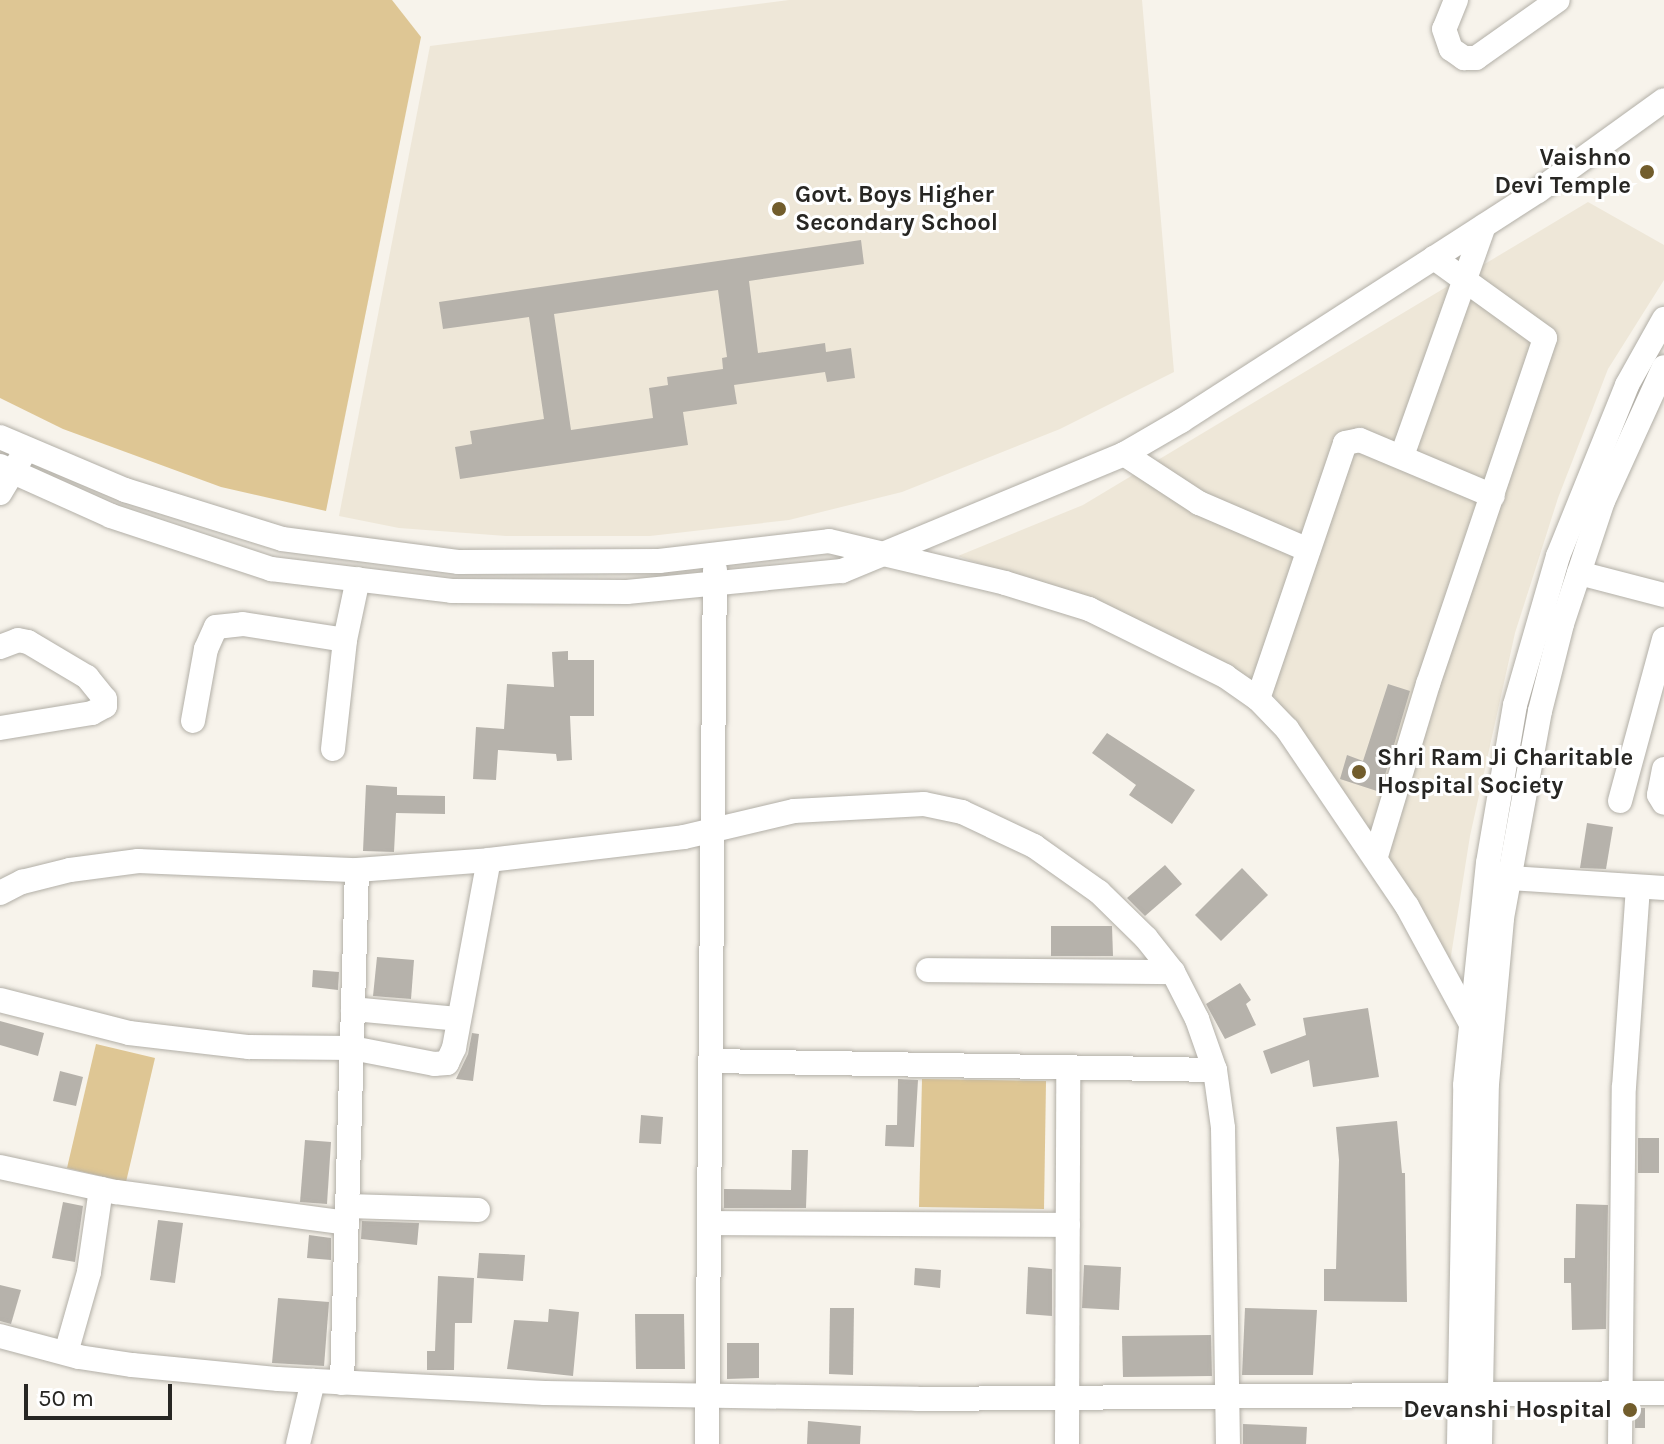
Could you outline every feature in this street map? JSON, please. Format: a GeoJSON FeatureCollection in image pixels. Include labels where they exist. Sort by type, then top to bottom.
{"type":"FeatureCollection","features":[{"type":"Feature","properties":{"kind":"street"},"geometry":{"type":"LineString","coordinates":[[1456,0],[1444,29],[1451,49],[1464,58],[1476,58],[1558,0]]}},
{"type":"Feature","properties":{"kind":"street"},"geometry":{"type":"LineString","coordinates":[[26,449],[4,477],[271,569],[452,591],[627,592],[842,571],[1124,454],[1484,226],[1664,100]]}},
{"type":"Feature","properties":{"kind":"street"},"geometry":{"type":"LineString","coordinates":[[1402,456],[1484,226]]}},
{"type":"Feature","properties":{"kind":"street"},"geometry":{"type":"LineString","coordinates":[[1376,856],[1428,684],[1545,338],[1434,258]]}},
{"type":"Feature","properties":{"kind":"street"},"geometry":{"type":"LineString","coordinates":[[1459,1444],[1470,1393],[1498,877],[1515,705],[1558,556],[1621,400],[1664,319]]}},
{"type":"Feature","properties":{"kind":"street"},"geometry":{"type":"LineString","coordinates":[[1480,1444],[1470,1393],[1464,1114],[1471,1023],[1498,877],[1579,573],[1603,501],[1654,416],[1664,367]]}},
{"type":"Feature","properties":{"kind":"street"},"geometry":{"type":"LineString","coordinates":[[1621,400],[1654,416]]}},
{"type":"Feature","properties":{"kind":"street"},"geometry":{"type":"LineString","coordinates":[[0,437],[125,490],[282,539],[458,562],[659,561],[829,541],[889,554],[1089,609],[1225,676],[1258,699],[1299,744],[1376,856],[1489,1057]]}},
{"type":"Feature","properties":{"kind":"street"},"geometry":{"type":"LineString","coordinates":[[1258,699],[1345,443],[1360,440],[1493,496]]}},
{"type":"Feature","properties":{"kind":"street"},"geometry":{"type":"LineString","coordinates":[[1124,454],[1199,503],[1308,550]]}},
{"type":"Feature","properties":{"kind":"street"},"geometry":{"type":"LineString","coordinates":[[707,1444],[715,556]]}},
{"type":"Feature","properties":{"kind":"street"},"geometry":{"type":"LineString","coordinates":[[1579,573],[1664,595]]}},
{"type":"Feature","properties":{"kind":"street"},"geometry":{"type":"LineString","coordinates":[[333,749],[345,640],[358,579]]}},
{"type":"Feature","properties":{"kind":"street"},"geometry":{"type":"LineString","coordinates":[[193,721],[206,649],[216,627],[243,624],[345,640]]}},
{"type":"Feature","properties":{"kind":"street"},"geometry":{"type":"LineString","coordinates":[[1620,801],[1664,639]]}},
{"type":"Feature","properties":{"kind":"street"},"geometry":{"type":"LineString","coordinates":[[0,647],[18,640],[28,642],[87,677],[105,699],[105,706],[92,713],[0,728]]}},
{"type":"Feature","properties":{"kind":"street"},"geometry":{"type":"LineString","coordinates":[[1664,769],[1659,786],[1664,803]]}},
{"type":"Feature","properties":{"kind":"street"},"geometry":{"type":"LineString","coordinates":[[0,893],[22,882],[70,870],[138,861],[357,870],[489,860],[714,832],[794,811],[924,804],[962,812],[1034,846],[1076,874],[1146,938],[1173,972],[1197,1019],[1215,1070],[1223,1128],[1228,1444]]}},
{"type":"Feature","properties":{"kind":"street"},"geometry":{"type":"LineString","coordinates":[[0,1000],[61,1018],[159,1037],[294,1049],[352,1048],[434,1064],[447,1063],[459,1019],[489,860]]}},
{"type":"Feature","properties":{"kind":"street"},"geometry":{"type":"LineString","coordinates":[[342,1383],[357,870]]}},
{"type":"Feature","properties":{"kind":"street"},"geometry":{"type":"LineString","coordinates":[[1498,877],[1664,888]]}},
{"type":"Feature","properties":{"kind":"street"},"geometry":{"type":"LineString","coordinates":[[1620,1444],[1624,1087],[1638,887]]}},
{"type":"Feature","properties":{"kind":"street"},"geometry":{"type":"LineString","coordinates":[[928,970],[1173,972]]}},
{"type":"Feature","properties":{"kind":"street"},"geometry":{"type":"LineString","coordinates":[[353,1009],[459,1019]]}},
{"type":"Feature","properties":{"kind":"street"},"geometry":{"type":"LineString","coordinates":[[711,1061],[1215,1070]]}},
{"type":"Feature","properties":{"kind":"street"},"geometry":{"type":"LineString","coordinates":[[1067,1444],[1068,1068]]}},
{"type":"Feature","properties":{"kind":"street"},"geometry":{"type":"LineString","coordinates":[[0,1167],[101,1189],[347,1214],[478,1210]]}},
{"type":"Feature","properties":{"kind":"street"},"geometry":{"type":"LineString","coordinates":[[66,1353],[89,1272],[101,1189]]}},
{"type":"Feature","properties":{"kind":"street"},"geometry":{"type":"LineString","coordinates":[[710,1223],[1068,1225]]}},
{"type":"Feature","properties":{"kind":"street"},"geometry":{"type":"LineString","coordinates":[[0,1336],[66,1353],[132,1365],[342,1383],[545,1393],[1067,1397],[1664,1393]]}},
{"type":"Feature","properties":{"kind":"street"},"geometry":{"type":"LineString","coordinates":[[298,1444],[313,1381]]}},
{"type":"Feature","properties":{"kind":"shaded area"},"geometry":{"type":"Polygon","coordinates":[[[0,0],[392,0],[421,37],[326,511],[221,487],[63,429],[0,398],[0,0]]]}},
{"type":"Feature","properties":{"kind":"shaded area","name":"Govt. Boys Higher Secondary School"},"geometry":{"type":"Polygon","coordinates":[[[789,0],[1142,0],[1174,372],[1060,429],[902,492],[789,520],[650,536],[506,536],[399,528],[339,516],[430,46],[789,0]]]}},
{"type":"Feature","properties":{"kind":"shaded area"},"geometry":{"type":"Polygon","coordinates":[[[1588,202],[1664,245],[1664,280],[1608,369],[1558,498],[1515,633],[1470,836],[1450,962],[1382,854],[1273,694],[1128,616],[958,556],[1083,505],[1588,202]]]}},
{"type":"Feature","properties":{"kind":"shaded area"},"geometry":{"type":"Polygon","coordinates":[[[96,1044],[155,1058],[126,1182],[67,1168],[96,1044]]]}},
{"type":"Feature","properties":{"kind":"shaded area"},"geometry":{"type":"Polygon","coordinates":[[[922,1079],[1046,1081],[1044,1209],[919,1207],[922,1079]]]}},
{"type":"Feature","properties":{"kind":"building"},"geometry":{"type":"Polygon","coordinates":[[[861,240],[864,264],[749,281],[758,353],[825,343],[826,352],[851,348],[855,378],[827,382],[825,372],[734,385],[737,404],[683,412],[688,445],[460,479],[455,447],[472,444],[470,431],[544,419],[529,317],[443,329],[439,302],[861,240]],[[718,290],[554,314],[571,430],[653,418],[649,388],[668,385],[667,377],[723,369],[722,358],[727,357],[718,290]]]}},
{"type":"Feature","properties":{"kind":"building"},"geometry":{"type":"Polygon","coordinates":[[[568,651],[568,660],[594,660],[594,716],[570,716],[572,760],[557,761],[556,754],[498,750],[496,780],[473,779],[476,727],[504,729],[507,684],[554,687],[552,652],[568,651]]]}},
{"type":"Feature","properties":{"kind":"building"},"geometry":{"type":"Polygon","coordinates":[[[1388,684],[1410,691],[1380,792],[1340,779],[1347,755],[1363,761],[1388,684]]]}},
{"type":"Feature","properties":{"kind":"building"},"geometry":{"type":"Polygon","coordinates":[[[1107,733],[1195,790],[1172,824],[1129,795],[1136,785],[1092,753],[1107,733]]]}},
{"type":"Feature","properties":{"kind":"building"},"geometry":{"type":"Polygon","coordinates":[[[366,785],[397,787],[397,795],[445,796],[445,814],[396,813],[394,852],[363,851],[366,785]]]}},
{"type":"Feature","properties":{"kind":"building"},"geometry":{"type":"Polygon","coordinates":[[[1587,823],[1613,827],[1606,869],[1580,868],[1587,823]]]}},
{"type":"Feature","properties":{"kind":"building"},"geometry":{"type":"Polygon","coordinates":[[[1165,865],[1182,884],[1145,916],[1127,898],[1165,865]]]}},
{"type":"Feature","properties":{"kind":"building"},"geometry":{"type":"Polygon","coordinates":[[[1242,868],[1268,895],[1221,941],[1195,915],[1242,868]]]}},
{"type":"Feature","properties":{"kind":"building"},"geometry":{"type":"Polygon","coordinates":[[[1051,926],[1112,926],[1113,956],[1051,956],[1051,926]]]}},
{"type":"Feature","properties":{"kind":"building"},"geometry":{"type":"Polygon","coordinates":[[[377,957],[414,960],[411,999],[373,996],[377,957]]]}},
{"type":"Feature","properties":{"kind":"building"},"geometry":{"type":"Polygon","coordinates":[[[313,970],[339,972],[338,990],[312,987],[313,970]]]}},
{"type":"Feature","properties":{"kind":"building"},"geometry":{"type":"Polygon","coordinates":[[[1240,983],[1251,1000],[1246,1004],[1256,1025],[1225,1039],[1206,1004],[1240,983]]]}},
{"type":"Feature","properties":{"kind":"building"},"geometry":{"type":"Polygon","coordinates":[[[1368,1008],[1379,1077],[1313,1087],[1309,1060],[1271,1074],[1263,1051],[1306,1035],[1303,1018],[1368,1008]]]}},
{"type":"Feature","properties":{"kind":"building"},"geometry":{"type":"Polygon","coordinates":[[[0,1021],[44,1033],[38,1056],[0,1045],[0,1021]]]}},
{"type":"Feature","properties":{"kind":"building"},"geometry":{"type":"Polygon","coordinates":[[[472,1033],[479,1034],[473,1081],[456,1079],[468,1054],[472,1033]]]}},
{"type":"Feature","properties":{"kind":"building"},"geometry":{"type":"Polygon","coordinates":[[[60,1071],[83,1077],[76,1106],[53,1101],[60,1071]]]}},
{"type":"Feature","properties":{"kind":"building"},"geometry":{"type":"Polygon","coordinates":[[[898,1079],[918,1080],[914,1147],[885,1146],[886,1125],[897,1125],[898,1079]]]}},
{"type":"Feature","properties":{"kind":"building"},"geometry":{"type":"Polygon","coordinates":[[[641,1115],[663,1117],[661,1144],[639,1143],[641,1115]]]}},
{"type":"Feature","properties":{"kind":"building"},"geometry":{"type":"Polygon","coordinates":[[[1397,1121],[1402,1173],[1405,1173],[1407,1302],[1324,1301],[1324,1269],[1336,1269],[1339,1160],[1336,1127],[1397,1121]]]}},
{"type":"Feature","properties":{"kind":"building"},"geometry":{"type":"Polygon","coordinates":[[[1638,1138],[1659,1138],[1659,1173],[1638,1173],[1638,1138]]]}},
{"type":"Feature","properties":{"kind":"building"},"geometry":{"type":"Polygon","coordinates":[[[305,1140],[331,1142],[327,1204],[300,1202],[305,1140]]]}},
{"type":"Feature","properties":{"kind":"building"},"geometry":{"type":"Polygon","coordinates":[[[792,1150],[808,1150],[806,1208],[724,1208],[724,1189],[791,1190],[792,1150]]]}},
{"type":"Feature","properties":{"kind":"building"},"geometry":{"type":"Polygon","coordinates":[[[63,1202],[83,1206],[75,1262],[52,1258],[63,1202]]]}},
{"type":"Feature","properties":{"kind":"building"},"geometry":{"type":"Polygon","coordinates":[[[1576,1204],[1608,1205],[1606,1329],[1572,1330],[1571,1283],[1564,1283],[1564,1258],[1575,1258],[1576,1204]]]}},
{"type":"Feature","properties":{"kind":"building"},"geometry":{"type":"Polygon","coordinates":[[[158,1220],[183,1223],[175,1283],[150,1280],[158,1220]]]}},
{"type":"Feature","properties":{"kind":"building"},"geometry":{"type":"Polygon","coordinates":[[[362,1221],[419,1223],[417,1245],[361,1239],[362,1221]]]}},
{"type":"Feature","properties":{"kind":"building"},"geometry":{"type":"Polygon","coordinates":[[[309,1235],[331,1238],[331,1260],[307,1258],[309,1235]]]}},
{"type":"Feature","properties":{"kind":"building"},"geometry":{"type":"Polygon","coordinates":[[[479,1253],[525,1255],[523,1281],[477,1278],[479,1253]]]}},
{"type":"Feature","properties":{"kind":"building"},"geometry":{"type":"Polygon","coordinates":[[[1084,1265],[1121,1267],[1119,1310],[1082,1308],[1084,1265]]]}},
{"type":"Feature","properties":{"kind":"building"},"geometry":{"type":"Polygon","coordinates":[[[1028,1267],[1052,1269],[1052,1316],[1026,1314],[1028,1267]]]}},
{"type":"Feature","properties":{"kind":"building"},"geometry":{"type":"Polygon","coordinates":[[[915,1268],[941,1270],[940,1288],[914,1285],[915,1268]]]}},
{"type":"Feature","properties":{"kind":"building"},"geometry":{"type":"Polygon","coordinates":[[[438,1276],[474,1278],[472,1323],[455,1323],[454,1370],[427,1370],[427,1351],[435,1351],[438,1276]]]}},
{"type":"Feature","properties":{"kind":"building"},"geometry":{"type":"Polygon","coordinates":[[[0,1285],[21,1290],[11,1324],[0,1321],[0,1285]]]}},
{"type":"Feature","properties":{"kind":"building"},"geometry":{"type":"Polygon","coordinates":[[[278,1298],[329,1302],[324,1366],[272,1363],[278,1298]]]}},
{"type":"Feature","properties":{"kind":"building"},"geometry":{"type":"Polygon","coordinates":[[[830,1308],[854,1308],[853,1375],[829,1374],[830,1308]]]}},
{"type":"Feature","properties":{"kind":"building"},"geometry":{"type":"Polygon","coordinates":[[[1245,1308],[1317,1310],[1313,1375],[1242,1375],[1245,1308]]]}},
{"type":"Feature","properties":{"kind":"building"},"geometry":{"type":"Polygon","coordinates":[[[549,1309],[579,1312],[573,1376],[507,1369],[514,1320],[548,1322],[549,1309]]]}},
{"type":"Feature","properties":{"kind":"building"},"geometry":{"type":"Polygon","coordinates":[[[635,1314],[684,1314],[685,1369],[636,1369],[635,1314]]]}},
{"type":"Feature","properties":{"kind":"building"},"geometry":{"type":"Polygon","coordinates":[[[1211,1335],[1212,1376],[1123,1377],[1122,1336],[1211,1335]]]}},
{"type":"Feature","properties":{"kind":"building"},"geometry":{"type":"Polygon","coordinates":[[[727,1343],[759,1343],[759,1378],[727,1379],[727,1343]]]}},
{"type":"Feature","properties":{"kind":"building"},"geometry":{"type":"Polygon","coordinates":[[[1635,1408],[1645,1408],[1645,1428],[1635,1428],[1635,1408]]]}},
{"type":"Feature","properties":{"kind":"building"},"geometry":{"type":"Polygon","coordinates":[[[808,1421],[861,1426],[860,1444],[807,1444],[808,1421]]]}},
{"type":"Feature","properties":{"kind":"building"},"geometry":{"type":"Polygon","coordinates":[[[1243,1424],[1307,1427],[1306,1444],[1243,1444],[1243,1424]]]}},
{"type":"Feature","properties":{"kind":"place","name":"Vaishno Devi Temple"},"geometry":{"type":"Point","coordinates":[1647,172]}},
{"type":"Feature","properties":{"kind":"place","name":"Govt. Boys Higher Secondary School"},"geometry":{"type":"Point","coordinates":[779,209]}},
{"type":"Feature","properties":{"kind":"place","name":"Shri Ram Ji Charitable Hospital Society"},"geometry":{"type":"Point","coordinates":[1359,772]}},
{"type":"Feature","properties":{"kind":"place","name":"Devanshi Hospital"},"geometry":{"type":"Point","coordinates":[1630,1410]}}]}
